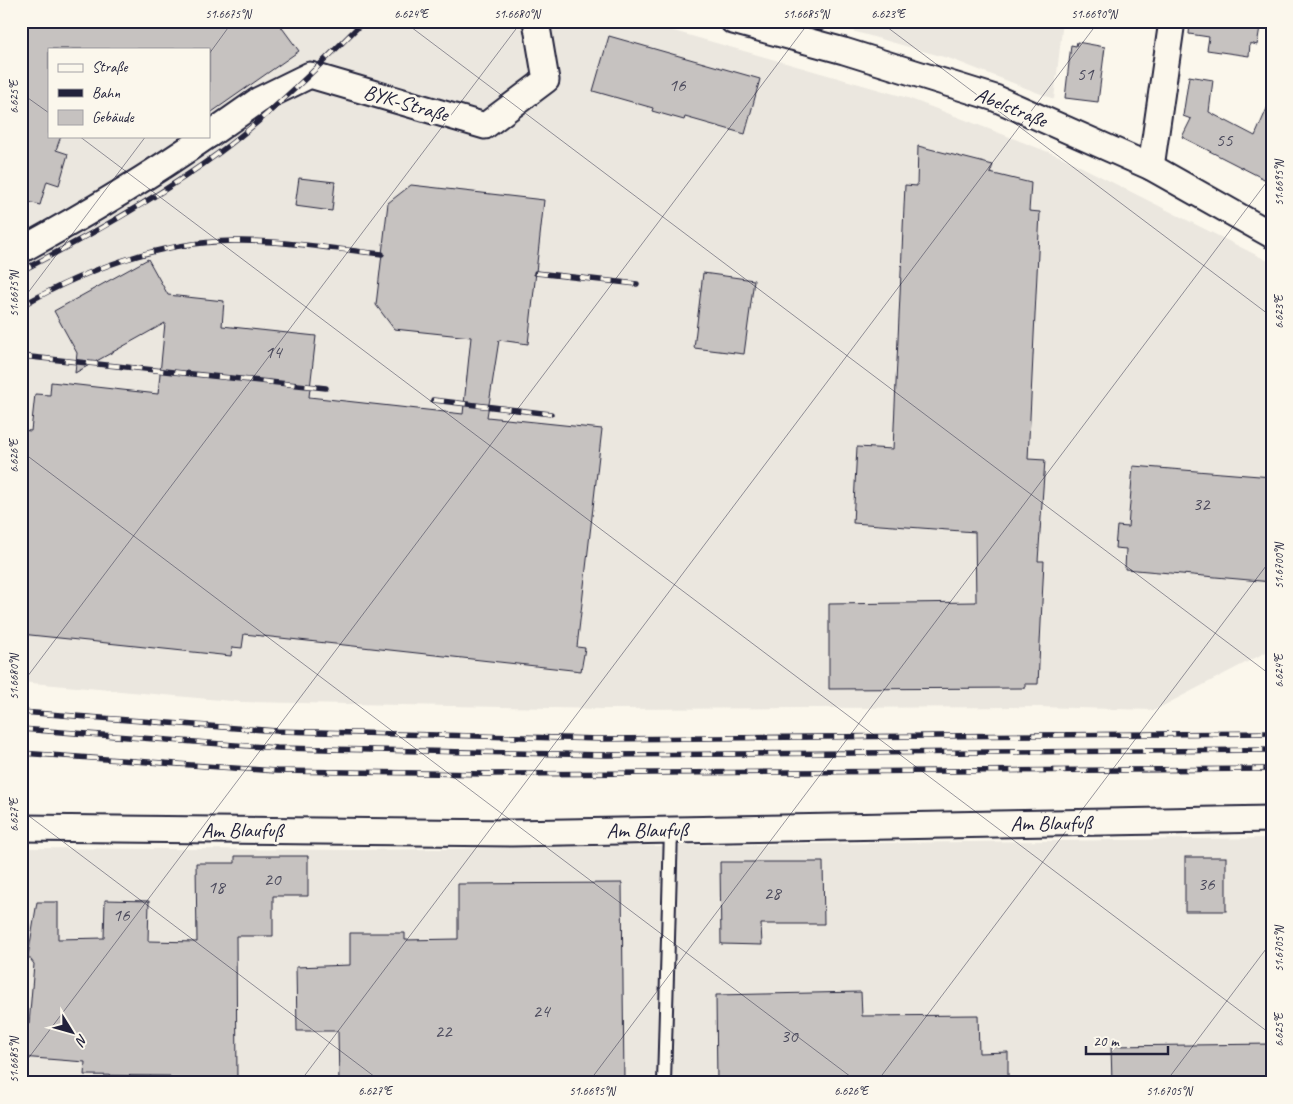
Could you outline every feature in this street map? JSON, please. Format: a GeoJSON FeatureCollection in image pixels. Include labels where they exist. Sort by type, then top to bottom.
{"type":"FeatureCollection","features":[{"type":"Feature","properties":{"kind":"street","name":"BYK-Straße"},"geometry":{"type":"LineString","coordinates":[[210,135],[260,100],[310,75],[485,126],[546,80],[536,21]]}},
{"type":"Feature","properties":{"kind":"street","name":"Abelstraße"},"geometry":{"type":"LineString","coordinates":[[733,21],[844,51],[995,98],[1151,167],[1272,235]]}},
{"type":"Feature","properties":{"kind":"street"},"geometry":{"type":"LineString","coordinates":[[1151,167],[1172,21]]}},
{"type":"Feature","properties":{"kind":"street","name":"BYK-Straße"},"geometry":{"type":"LineString","coordinates":[[21,250],[105,202],[205,138]]}},
{"type":"Feature","properties":{"kind":"street","name":"Am Blaufuß"},"geometry":{"type":"LineString","coordinates":[[21,828],[512,833],[1272,819]]}},
{"type":"Feature","properties":{"kind":"lane"},"geometry":{"type":"LineString","coordinates":[[664,1083],[671,830]]}},
{"type":"Feature","properties":{"kind":"shaded area"},"geometry":{"type":"Polygon","coordinates":[[[21,21],[639,21],[908,98],[1064,158],[1272,263],[1272,649],[1155,710],[1038,707],[603,709],[242,702],[21,682],[21,21]]]}},
{"type":"Feature","properties":{"kind":"shaded area"},"geometry":{"type":"Polygon","coordinates":[[[817,21],[1063,21],[1054,99],[951,59],[817,21]]]}},
{"type":"Feature","properties":{"kind":"shaded area"},"geometry":{"type":"Polygon","coordinates":[[[1272,838],[1272,1083],[21,1083],[21,848],[355,850],[1272,838]]]}},
{"type":"Feature","properties":{"kind":"building"},"geometry":{"type":"Polygon","coordinates":[[[21,21],[277,21],[299,51],[210,113],[210,48],[48,48],[48,138],[60,138],[56,150],[68,154],[59,185],[47,181],[40,205],[21,200],[21,21]]]}},
{"type":"Feature","properties":{"kind":"building"},"geometry":{"type":"Polygon","coordinates":[[[1190,21],[1261,21],[1257,45],[1250,43],[1249,56],[1207,50],[1209,37],[1189,34],[1190,21]]]}},
{"type":"Feature","properties":{"kind":"building"},"geometry":{"type":"Polygon","coordinates":[[[609,36],[760,79],[745,134],[685,117],[684,120],[652,111],[653,108],[593,91],[609,36]]]}},
{"type":"Feature","properties":{"kind":"building"},"geometry":{"type":"Polygon","coordinates":[[[1077,42],[1105,47],[1098,102],[1065,98],[1071,45],[1076,46],[1077,42]]]}},
{"type":"Feature","properties":{"kind":"building"},"geometry":{"type":"Polygon","coordinates":[[[1189,76],[1213,80],[1209,112],[1255,136],[1272,97],[1272,183],[1182,137],[1191,119],[1183,116],[1189,76]]]}},
{"type":"Feature","properties":{"kind":"building"},"geometry":{"type":"Polygon","coordinates":[[[918,146],[993,165],[990,173],[1031,183],[1029,211],[1040,212],[1028,459],[1045,460],[1038,561],[1044,561],[1038,684],[1025,684],[1025,688],[829,689],[829,604],[976,602],[975,532],[853,523],[857,447],[893,449],[905,185],[917,186],[918,146]]]}},
{"type":"Feature","properties":{"kind":"building"},"geometry":{"type":"Polygon","coordinates":[[[299,178],[335,182],[332,211],[295,206],[299,178]]]}},
{"type":"Feature","properties":{"kind":"building"},"geometry":{"type":"Polygon","coordinates":[[[411,185],[544,200],[528,344],[499,340],[487,417],[602,429],[577,647],[585,648],[581,671],[244,634],[242,648],[232,647],[231,656],[21,634],[21,430],[31,431],[35,394],[50,395],[51,382],[158,394],[165,323],[75,373],[77,353],[54,311],[148,259],[168,295],[224,301],[222,326],[316,336],[309,397],[463,414],[471,337],[394,329],[376,305],[388,203],[411,185]]]}},
{"type":"Feature","properties":{"kind":"building"},"geometry":{"type":"Polygon","coordinates":[[[703,273],[754,280],[744,354],[694,348],[703,273]]]}},
{"type":"Feature","properties":{"kind":"building"},"geometry":{"type":"Polygon","coordinates":[[[1133,466],[1272,477],[1272,582],[1125,569],[1126,549],[1115,548],[1117,526],[1128,527],[1133,466]]]}},
{"type":"Feature","properties":{"kind":"building"},"geometry":{"type":"Polygon","coordinates":[[[235,856],[308,856],[308,896],[273,896],[273,936],[236,936],[237,1082],[170,1083],[170,1076],[84,1075],[85,1062],[21,1057],[21,1023],[29,1024],[34,964],[28,956],[37,902],[58,902],[58,939],[104,938],[105,900],[149,901],[148,941],[197,942],[196,863],[235,863],[235,856]]]}},
{"type":"Feature","properties":{"kind":"building"},"geometry":{"type":"Polygon","coordinates":[[[1185,857],[1226,857],[1226,911],[1185,911],[1185,857]]]}},
{"type":"Feature","properties":{"kind":"building"},"geometry":{"type":"Polygon","coordinates":[[[720,862],[823,862],[824,924],[761,924],[762,945],[721,944],[720,862]]]}},
{"type":"Feature","properties":{"kind":"building"},"geometry":{"type":"Polygon","coordinates":[[[622,883],[624,1083],[339,1083],[338,1031],[297,1031],[296,967],[350,965],[350,933],[405,933],[405,940],[458,939],[458,884],[622,883]]]}},
{"type":"Feature","properties":{"kind":"building"},"geometry":{"type":"Polygon","coordinates":[[[861,992],[862,1016],[978,1015],[979,1053],[1008,1052],[1008,1083],[717,1083],[716,995],[861,992]]]}},
{"type":"Feature","properties":{"kind":"building"},"geometry":{"type":"Polygon","coordinates":[[[1272,1044],[1272,1083],[1112,1083],[1111,1046],[1272,1044]]]}},
{"type":"Feature","properties":{"kind":"railway"},"geometry":{"type":"LineString","coordinates":[[21,271],[123,215],[197,169],[276,106],[364,21]]}},
{"type":"Feature","properties":{"kind":"railway"},"geometry":{"type":"LineString","coordinates":[[21,306],[98,269],[150,252],[178,246],[252,241],[289,243],[382,254]]}},
{"type":"Feature","properties":{"kind":"railway"},"geometry":{"type":"LineString","coordinates":[[536,273],[637,284]]}},
{"type":"Feature","properties":{"kind":"railway"},"geometry":{"type":"LineString","coordinates":[[21,356],[326,388]]}},
{"type":"Feature","properties":{"kind":"railway"},"geometry":{"type":"LineString","coordinates":[[433,400],[551,414]]}},
{"type":"Feature","properties":{"kind":"railway"},"geometry":{"type":"LineString","coordinates":[[21,712],[277,731],[601,739],[1272,733]]}},
{"type":"Feature","properties":{"kind":"railway"},"geometry":{"type":"LineString","coordinates":[[21,729],[277,748],[606,755],[1272,750]]}},
{"type":"Feature","properties":{"kind":"railway"},"geometry":{"type":"LineString","coordinates":[[21,753],[276,771],[489,774],[1272,769]]}}]}
